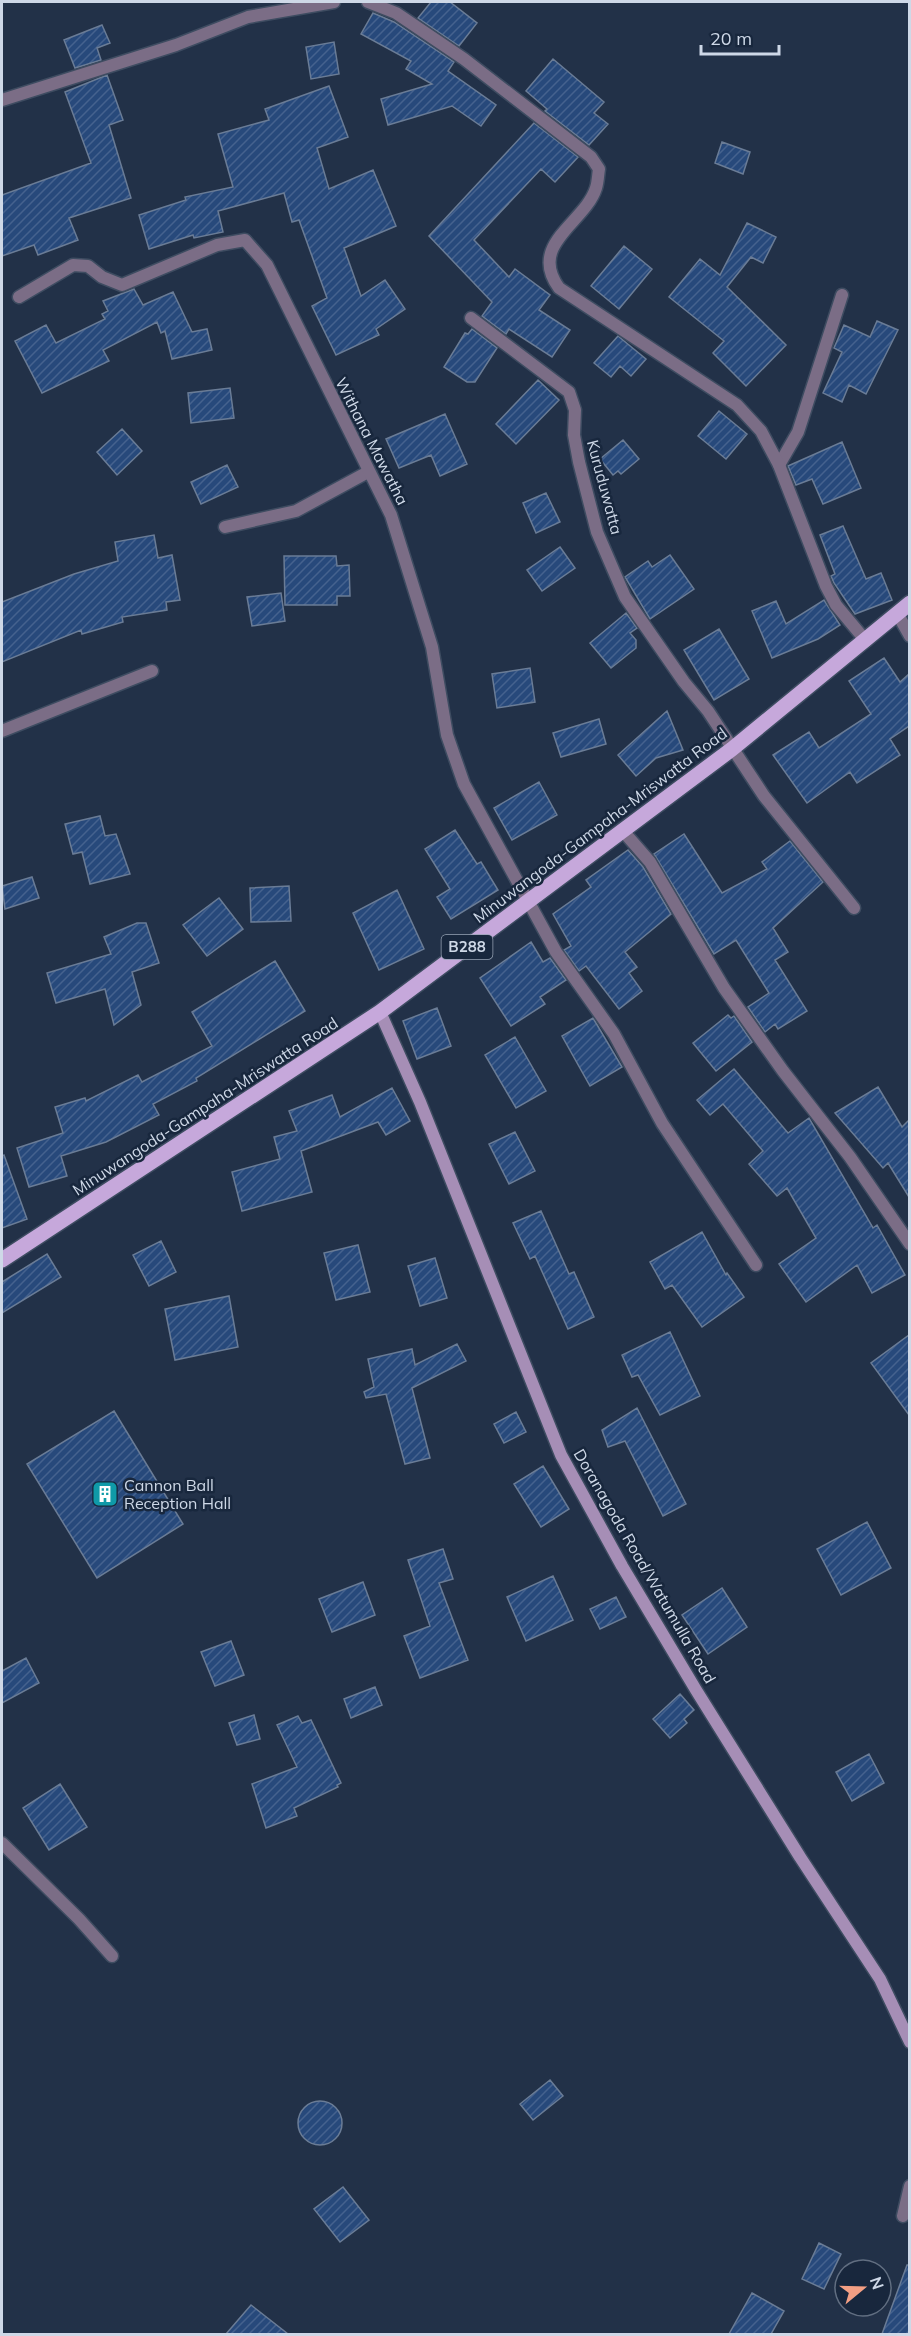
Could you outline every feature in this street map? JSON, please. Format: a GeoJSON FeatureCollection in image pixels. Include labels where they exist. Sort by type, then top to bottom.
{"type":"FeatureCollection","features":[{"type":"Feature","properties":{"kind":"main road","name":"Minuwangoda-Gampaha-Mriswatta Road"},"geometry":{"type":"LineString","coordinates":[[2,1260],[380,1012],[731,748],[866,641],[909,603]]}},
{"type":"Feature","properties":{"kind":"street"},"geometry":{"type":"LineString","coordinates":[[2,100],[176,45],[248,17],[334,2]]}},
{"type":"Feature","properties":{"kind":"street"},"geometry":{"type":"LineString","coordinates":[[368,2],[396,13],[464,59],[591,157],[599,169],[596,190],[556,242],[548,261],[551,276],[560,288],[737,405],[761,431],[779,465],[826,586],[836,605],[866,641]]}},
{"type":"Feature","properties":{"kind":"street","name":"Withana Mawatha"},"geometry":{"type":"LineString","coordinates":[[19,297],[73,265],[88,266],[102,277],[123,285],[217,245],[245,240],[267,265],[368,472],[392,515],[432,647],[447,735],[464,784],[556,952],[614,1034],[662,1123],[756,1265]]}},
{"type":"Feature","properties":{"kind":"street"},"geometry":{"type":"LineString","coordinates":[[779,465],[798,432],[842,295]]}},
{"type":"Feature","properties":{"kind":"street","name":"Kuruduwatta"},"geometry":{"type":"LineString","coordinates":[[471,318],[569,392],[575,410],[574,435],[579,462],[597,532],[625,597],[684,682],[708,711],[764,796],[854,908]]}},
{"type":"Feature","properties":{"kind":"street"},"geometry":{"type":"LineString","coordinates":[[225,527],[296,511],[368,472]]}},
{"type":"Feature","properties":{"kind":"street"},"geometry":{"type":"LineString","coordinates":[[897,614],[909,636]]}},
{"type":"Feature","properties":{"kind":"street"},"geometry":{"type":"LineString","coordinates":[[2,731],[152,671]]}},
{"type":"Feature","properties":{"kind":"street"},"geometry":{"type":"LineString","coordinates":[[623,831],[650,862],[724,988],[783,1071],[850,1157],[909,1244]]}},
{"type":"Feature","properties":{"kind":"street","name":"Doranagoda Road/Watumulla Road"},"geometry":{"type":"LineString","coordinates":[[380,1012],[420,1102],[561,1455],[622,1566],[696,1690],[800,1857],[880,1979],[909,2042]]}},
{"type":"Feature","properties":{"kind":"street"},"geometry":{"type":"LineString","coordinates":[[2,1844],[78,1919],[111,1956]]}},
{"type":"Feature","properties":{"kind":"street"},"geometry":{"type":"LineString","coordinates":[[903,2216],[909,2186]]}},
{"type":"Feature","properties":{"kind":"building"},"geometry":{"type":"Polygon","coordinates":[[[431,2],[450,2],[477,23],[459,46],[418,18],[431,2]]]}},
{"type":"Feature","properties":{"kind":"building"},"geometry":{"type":"Polygon","coordinates":[[[373,13],[394,22],[454,62],[448,71],[496,105],[481,126],[452,106],[388,125],[381,99],[432,84],[406,69],[411,61],[361,34],[373,13]]]}},
{"type":"Feature","properties":{"kind":"building"},"geometry":{"type":"Polygon","coordinates":[[[102,25],[110,43],[97,48],[101,60],[75,68],[64,40],[102,25]]]}},
{"type":"Feature","properties":{"kind":"building"},"geometry":{"type":"Polygon","coordinates":[[[334,42],[339,74],[311,79],[306,47],[334,42]]]}},
{"type":"Feature","properties":{"kind":"building"},"geometry":{"type":"Polygon","coordinates":[[[553,59],[604,102],[594,113],[608,124],[589,145],[545,111],[547,109],[526,91],[553,59]]]}},
{"type":"Feature","properties":{"kind":"building"},"geometry":{"type":"Polygon","coordinates":[[[107,75],[123,120],[109,125],[131,198],[69,218],[78,240],[38,255],[34,245],[2,256],[2,195],[91,163],[65,92],[107,75]]]}},
{"type":"Feature","properties":{"kind":"building"},"geometry":{"type":"Polygon","coordinates":[[[329,86],[348,137],[317,148],[329,189],[373,170],[396,226],[344,248],[361,296],[385,280],[405,309],[376,329],[379,335],[336,355],[312,306],[327,298],[299,220],[292,222],[284,193],[218,211],[223,232],[194,238],[193,235],[149,249],[139,215],[186,200],[185,197],[233,187],[218,134],[269,120],[265,109],[329,86]]]}},
{"type":"Feature","properties":{"kind":"building"},"geometry":{"type":"Polygon","coordinates":[[[534,123],[578,157],[555,182],[541,169],[474,240],[509,277],[515,269],[550,295],[539,310],[570,330],[552,357],[509,329],[506,334],[482,316],[492,302],[429,236],[534,123]]]}},
{"type":"Feature","properties":{"kind":"building"},"geometry":{"type":"Polygon","coordinates":[[[722,142],[750,152],[743,174],[715,163],[722,142]]]}},
{"type":"Feature","properties":{"kind":"building"},"geometry":{"type":"Polygon","coordinates":[[[747,223],[776,237],[763,263],[751,257],[727,287],[786,345],[746,386],[713,353],[724,341],[669,297],[700,259],[720,275],[747,223]]]}},
{"type":"Feature","properties":{"kind":"building"},"geometry":{"type":"Polygon","coordinates":[[[624,246],[652,269],[619,309],[591,286],[624,246]]]}},
{"type":"Feature","properties":{"kind":"building"},"geometry":{"type":"Polygon","coordinates":[[[134,289],[143,305],[173,292],[192,332],[207,329],[212,350],[172,359],[165,331],[161,333],[157,322],[103,350],[109,361],[42,393],[15,341],[46,325],[56,343],[105,319],[102,314],[108,311],[103,301],[134,289]]]}},
{"type":"Feature","properties":{"kind":"building"},"geometry":{"type":"Polygon","coordinates":[[[877,321],[898,330],[866,394],[849,385],[842,402],[823,393],[842,352],[834,348],[844,325],[870,337],[877,321]]]}},
{"type":"Feature","properties":{"kind":"building"},"geometry":{"type":"Polygon","coordinates":[[[472,329],[497,348],[475,382],[467,382],[444,367],[465,333],[468,334],[472,329]]]}},
{"type":"Feature","properties":{"kind":"building"},"geometry":{"type":"Polygon","coordinates":[[[618,336],[646,359],[631,376],[620,366],[611,377],[594,363],[618,336]]]}},
{"type":"Feature","properties":{"kind":"building"},"geometry":{"type":"Polygon","coordinates":[[[538,380],[559,400],[516,444],[496,424],[538,380]]]}},
{"type":"Feature","properties":{"kind":"building"},"geometry":{"type":"Polygon","coordinates":[[[230,388],[234,418],[191,423],[188,393],[230,388]]]}},
{"type":"Feature","properties":{"kind":"building"},"geometry":{"type":"Polygon","coordinates":[[[719,411],[747,434],[726,459],[698,436],[719,411]]]}},
{"type":"Feature","properties":{"kind":"building"},"geometry":{"type":"Polygon","coordinates":[[[445,414],[467,464],[440,476],[431,455],[399,468],[386,439],[445,414]]]}},
{"type":"Feature","properties":{"kind":"building"},"geometry":{"type":"Polygon","coordinates":[[[122,429],[142,451],[117,475],[97,452],[122,429]]]}},
{"type":"Feature","properties":{"kind":"building"},"geometry":{"type":"Polygon","coordinates":[[[623,440],[639,459],[621,474],[618,471],[613,475],[600,459],[623,440]]]}},
{"type":"Feature","properties":{"kind":"building"},"geometry":{"type":"Polygon","coordinates":[[[842,442],[861,488],[823,504],[812,479],[796,485],[788,466],[842,442]]]}},
{"type":"Feature","properties":{"kind":"building"},"geometry":{"type":"Polygon","coordinates":[[[227,465],[238,487],[201,504],[191,482],[227,465]]]}},
{"type":"Feature","properties":{"kind":"building"},"geometry":{"type":"Polygon","coordinates":[[[546,493],[560,522],[536,533],[523,503],[546,493]]]}},
{"type":"Feature","properties":{"kind":"building"},"geometry":{"type":"Polygon","coordinates":[[[843,526],[866,579],[881,573],[892,600],[855,614],[834,583],[831,576],[835,574],[820,535],[843,526]]]}},
{"type":"Feature","properties":{"kind":"building"},"geometry":{"type":"Polygon","coordinates":[[[154,535],[158,558],[172,555],[180,600],[166,602],[167,610],[122,617],[123,622],[82,634],[81,630],[2,662],[2,602],[74,574],[118,561],[115,542],[154,535]]]}},
{"type":"Feature","properties":{"kind":"building"},"geometry":{"type":"Polygon","coordinates":[[[560,547],[575,568],[542,591],[527,570],[560,547]]]}},
{"type":"Feature","properties":{"kind":"building"},"geometry":{"type":"Polygon","coordinates":[[[670,555],[694,589],[650,619],[625,577],[648,561],[652,567],[670,555]]]}},
{"type":"Feature","properties":{"kind":"building"},"geometry":{"type":"Polygon","coordinates":[[[284,556],[336,556],[337,566],[349,565],[350,596],[337,596],[337,605],[285,605],[284,556]]]}},
{"type":"Feature","properties":{"kind":"building"},"geometry":{"type":"Polygon","coordinates":[[[281,593],[285,621],[252,626],[247,597],[281,593]]]}},
{"type":"Feature","properties":{"kind":"building"},"geometry":{"type":"Polygon","coordinates":[[[824,600],[840,625],[818,639],[772,658],[752,611],[776,601],[786,624],[824,600]]]}},
{"type":"Feature","properties":{"kind":"building"},"geometry":{"type":"Polygon","coordinates":[[[626,613],[637,628],[630,633],[636,640],[636,648],[611,668],[590,643],[626,613]]]}},
{"type":"Feature","properties":{"kind":"building"},"geometry":{"type":"Polygon","coordinates":[[[719,629],[749,679],[714,700],[684,650],[719,629]]]}},
{"type":"Feature","properties":{"kind":"building"},"geometry":{"type":"Polygon","coordinates":[[[884,658],[900,682],[909,674],[909,726],[890,739],[900,755],[857,783],[850,772],[807,803],[773,755],[809,732],[819,748],[871,714],[849,681],[884,658]]]}},
{"type":"Feature","properties":{"kind":"building"},"geometry":{"type":"Polygon","coordinates":[[[530,668],[535,702],[497,708],[492,674],[530,668]]]}},
{"type":"Feature","properties":{"kind":"building"},"geometry":{"type":"Polygon","coordinates":[[[667,711],[683,750],[656,758],[636,776],[618,755],[667,711]]]}},
{"type":"Feature","properties":{"kind":"building"},"geometry":{"type":"Polygon","coordinates":[[[599,719],[606,744],[561,757],[553,733],[599,719]]]}},
{"type":"Feature","properties":{"kind":"building"},"geometry":{"type":"Polygon","coordinates":[[[539,782],[557,815],[512,840],[494,808],[539,782]]]}},
{"type":"Feature","properties":{"kind":"building"},"geometry":{"type":"Polygon","coordinates":[[[100,816],[105,836],[116,834],[130,874],[90,884],[82,852],[73,854],[65,824],[100,816]]]}},
{"type":"Feature","properties":{"kind":"building"},"geometry":{"type":"Polygon","coordinates":[[[455,830],[477,864],[481,862],[498,890],[451,919],[437,897],[450,889],[425,849],[455,830]]]}},
{"type":"Feature","properties":{"kind":"building"},"geometry":{"type":"Polygon","coordinates":[[[684,834],[722,893],[767,869],[762,862],[790,841],[823,882],[773,928],[788,952],[775,960],[807,1011],[778,1029],[775,1024],[765,1032],[748,1007],[769,993],[736,940],[714,954],[654,854],[684,834]]]}},
{"type":"Feature","properties":{"kind":"building"},"geometry":{"type":"Polygon","coordinates":[[[628,850],[643,867],[671,914],[625,952],[637,967],[629,973],[642,991],[619,1009],[586,966],[579,971],[564,950],[571,946],[553,914],[591,887],[586,880],[628,850]]]}},
{"type":"Feature","properties":{"kind":"building"},"geometry":{"type":"Polygon","coordinates":[[[32,877],[39,898],[5,909],[2,886],[32,877]]]}},
{"type":"Feature","properties":{"kind":"building"},"geometry":{"type":"Polygon","coordinates":[[[289,886],[291,921],[251,922],[250,888],[289,886]]]}},
{"type":"Feature","properties":{"kind":"building"},"geometry":{"type":"Polygon","coordinates":[[[397,890],[424,949],[379,970],[353,913],[397,890]]]}},
{"type":"Feature","properties":{"kind":"building"},"geometry":{"type":"Polygon","coordinates":[[[219,898],[243,929],[207,956],[183,925],[219,898]]]}},
{"type":"Feature","properties":{"kind":"building"},"geometry":{"type":"Polygon","coordinates":[[[137,923],[146,923],[159,963],[132,972],[141,1005],[114,1025],[105,989],[56,1003],[47,973],[111,954],[104,937],[137,923]]]}},
{"type":"Feature","properties":{"kind":"building"},"geometry":{"type":"Polygon","coordinates":[[[531,942],[543,962],[550,958],[566,980],[540,997],[545,1004],[511,1026],[480,978],[531,942]]]}},
{"type":"Feature","properties":{"kind":"building"},"geometry":{"type":"Polygon","coordinates":[[[275,961],[305,1011],[196,1078],[197,1081],[153,1104],[159,1115],[106,1142],[61,1156],[67,1176],[29,1187],[17,1148],[63,1133],[55,1107],[85,1098],[86,1101],[138,1075],[142,1082],[212,1046],[192,1012],[275,961]]]}},
{"type":"Feature","properties":{"kind":"building"},"geometry":{"type":"Polygon","coordinates":[[[437,1008],[451,1046],[417,1059],[403,1021],[437,1008]]]}},
{"type":"Feature","properties":{"kind":"building"},"geometry":{"type":"Polygon","coordinates":[[[728,1015],[731,1018],[734,1016],[752,1042],[716,1071],[693,1043],[728,1015]]]}},
{"type":"Feature","properties":{"kind":"building"},"geometry":{"type":"Polygon","coordinates":[[[593,1018],[622,1067],[590,1086],[562,1036],[593,1018]]]}},
{"type":"Feature","properties":{"kind":"building"},"geometry":{"type":"Polygon","coordinates":[[[515,1037],[546,1091],[516,1108],[485,1055],[515,1037]]]}},
{"type":"Feature","properties":{"kind":"building"},"geometry":{"type":"Polygon","coordinates":[[[734,1069],[788,1133],[809,1118],[873,1228],[877,1225],[905,1275],[872,1293],[857,1265],[806,1302],[779,1264],[816,1238],[787,1188],[777,1196],[749,1164],[763,1151],[723,1104],[710,1115],[697,1100],[734,1069]]]}},
{"type":"Feature","properties":{"kind":"building"},"geometry":{"type":"Polygon","coordinates":[[[878,1087],[902,1127],[909,1120],[909,1197],[888,1163],[883,1168],[835,1113],[878,1087]]]}},
{"type":"Feature","properties":{"kind":"building"},"geometry":{"type":"Polygon","coordinates":[[[392,1088],[410,1121],[386,1135],[378,1122],[301,1151],[312,1192],[242,1211],[232,1172],[280,1159],[274,1137],[297,1131],[289,1111],[332,1095],[340,1117],[392,1088]]]}},
{"type":"Feature","properties":{"kind":"building"},"geometry":{"type":"Polygon","coordinates":[[[515,1132],[535,1171],[509,1184],[489,1144],[515,1132]]]}},
{"type":"Feature","properties":{"kind":"building"},"geometry":{"type":"Polygon","coordinates":[[[4,1155],[27,1219],[2,1228],[2,1156],[4,1155]]]}},
{"type":"Feature","properties":{"kind":"building"},"geometry":{"type":"Polygon","coordinates":[[[541,1211],[569,1274],[574,1272],[594,1317],[568,1329],[535,1256],[530,1259],[513,1223],[541,1211]]]}},
{"type":"Feature","properties":{"kind":"building"},"geometry":{"type":"Polygon","coordinates":[[[702,1232],[726,1275],[727,1273],[744,1297],[702,1327],[672,1285],[665,1289],[650,1262],[702,1232]]]}},
{"type":"Feature","properties":{"kind":"building"},"geometry":{"type":"Polygon","coordinates":[[[161,1241],[176,1272],[149,1286],[133,1255],[161,1241]]]}},
{"type":"Feature","properties":{"kind":"building"},"geometry":{"type":"Polygon","coordinates":[[[358,1245],[370,1292],[336,1300],[324,1253],[358,1245]]]}},
{"type":"Feature","properties":{"kind":"building"},"geometry":{"type":"Polygon","coordinates":[[[47,1254],[61,1277],[2,1313],[2,1282],[47,1254]]]}},
{"type":"Feature","properties":{"kind":"building"},"geometry":{"type":"Polygon","coordinates":[[[435,1258],[447,1298],[420,1306],[408,1266],[435,1258]]]}},
{"type":"Feature","properties":{"kind":"building"},"geometry":{"type":"Polygon","coordinates":[[[229,1296],[238,1347],[175,1360],[165,1309],[229,1296]]]}},
{"type":"Feature","properties":{"kind":"building"},"geometry":{"type":"Polygon","coordinates":[[[670,1332],[700,1396],[660,1415],[638,1375],[632,1377],[622,1355],[670,1332]]]}},
{"type":"Feature","properties":{"kind":"building"},"geometry":{"type":"Polygon","coordinates":[[[909,1335],[909,1415],[871,1363],[909,1335]]]}},
{"type":"Feature","properties":{"kind":"building"},"geometry":{"type":"Polygon","coordinates":[[[457,1344],[466,1361],[412,1388],[430,1458],[405,1464],[386,1394],[366,1398],[364,1392],[374,1387],[368,1359],[412,1349],[415,1365],[457,1344]]]}},
{"type":"Feature","properties":{"kind":"building"},"geometry":{"type":"Polygon","coordinates":[[[637,1408],[686,1504],[663,1516],[625,1441],[608,1447],[602,1430],[637,1408]]]}},
{"type":"Feature","properties":{"kind":"building","name":"Cannon Ball Reception Hall"},"geometry":{"type":"Polygon","coordinates":[[[114,1411],[183,1524],[97,1578],[27,1464],[114,1411]]]}},
{"type":"Feature","properties":{"kind":"building"},"geometry":{"type":"Polygon","coordinates":[[[516,1412],[526,1432],[504,1443],[494,1424],[516,1412]]]}},
{"type":"Feature","properties":{"kind":"building"},"geometry":{"type":"Polygon","coordinates":[[[543,1466],[569,1509],[541,1527],[514,1484],[543,1466]]]}},
{"type":"Feature","properties":{"kind":"building"},"geometry":{"type":"Polygon","coordinates":[[[867,1522],[891,1568],[841,1595],[817,1549],[867,1522]]]}},
{"type":"Feature","properties":{"kind":"building"},"geometry":{"type":"Polygon","coordinates":[[[443,1549],[453,1579],[439,1583],[468,1660],[420,1678],[404,1636],[430,1626],[408,1560],[443,1549]]]}},
{"type":"Feature","properties":{"kind":"building"},"geometry":{"type":"Polygon","coordinates":[[[553,1576],[573,1620],[526,1641],[507,1597],[553,1576]]]}},
{"type":"Feature","properties":{"kind":"building"},"geometry":{"type":"Polygon","coordinates":[[[363,1582],[375,1615],[332,1632],[319,1599],[363,1582]]]}},
{"type":"Feature","properties":{"kind":"building"},"geometry":{"type":"Polygon","coordinates":[[[722,1588],[747,1627],[708,1654],[682,1615],[722,1588]]]}},
{"type":"Feature","properties":{"kind":"building"},"geometry":{"type":"Polygon","coordinates":[[[616,1597],[626,1617],[600,1629],[590,1609],[616,1597]]]}},
{"type":"Feature","properties":{"kind":"building"},"geometry":{"type":"Polygon","coordinates":[[[231,1641],[244,1675],[215,1686],[201,1652],[231,1641]]]}},
{"type":"Feature","properties":{"kind":"building"},"geometry":{"type":"Polygon","coordinates":[[[26,1658],[39,1683],[2,1703],[2,1671],[26,1658]]]}},
{"type":"Feature","properties":{"kind":"building"},"geometry":{"type":"Polygon","coordinates":[[[375,1687],[382,1705],[351,1718],[344,1699],[375,1687]]]}},
{"type":"Feature","properties":{"kind":"building"},"geometry":{"type":"Polygon","coordinates":[[[680,1694],[694,1710],[684,1719],[687,1723],[670,1738],[653,1719],[680,1694]]]}},
{"type":"Feature","properties":{"kind":"building"},"geometry":{"type":"Polygon","coordinates":[[[254,1715],[260,1739],[237,1745],[229,1723],[254,1715]]]}},
{"type":"Feature","properties":{"kind":"building"},"geometry":{"type":"Polygon","coordinates":[[[298,1716],[302,1723],[311,1720],[341,1783],[337,1785],[338,1787],[294,1808],[297,1816],[266,1828],[252,1784],[297,1767],[277,1725],[298,1716]]]}},
{"type":"Feature","properties":{"kind":"building"},"geometry":{"type":"Polygon","coordinates":[[[869,1754],[884,1783],[852,1801],[836,1772],[869,1754]]]}},
{"type":"Feature","properties":{"kind":"building"},"geometry":{"type":"Polygon","coordinates":[[[60,1784],[87,1827],[49,1850],[23,1808],[60,1784]]]}},
{"type":"Feature","properties":{"kind":"building"},"geometry":{"type":"Polygon","coordinates":[[[550,2080],[563,2096],[533,2120],[520,2104],[550,2080]]]}},
{"type":"Feature","properties":{"kind":"building"},"geometry":{"type":"Polygon","coordinates":[[[320,2101],[329,2102],[336,2107],[341,2114],[341,2132],[336,2139],[329,2144],[320,2145],[311,2144],[304,2139],[299,2132],[298,2123],[299,2114],[304,2107],[311,2102],[320,2101]]]}},
{"type":"Feature","properties":{"kind":"building"},"geometry":{"type":"Polygon","coordinates":[[[343,2187],[369,2220],[340,2242],[314,2209],[343,2187]]]}},
{"type":"Feature","properties":{"kind":"building"},"geometry":{"type":"Polygon","coordinates":[[[819,2243],[841,2254],[839,2258],[833,2258],[833,2270],[824,2289],[802,2279],[819,2243]]]}},
{"type":"Feature","properties":{"kind":"building"},"geometry":{"type":"Polygon","coordinates":[[[907,2265],[909,2265],[909,2334],[882,2334],[888,2318],[893,2318],[893,2304],[907,2265]]]}},
{"type":"Feature","properties":{"kind":"building"},"geometry":{"type":"Polygon","coordinates":[[[752,2293],[784,2311],[771,2334],[729,2334],[752,2293]]]}},
{"type":"Feature","properties":{"kind":"building"},"geometry":{"type":"Polygon","coordinates":[[[251,2305],[288,2334],[226,2334],[251,2305]]]}},
{"type":"Feature","properties":{"kind":"place","name":"Cannon Ball Reception Hall"},"geometry":{"type":"Point","coordinates":[105,1494]}}]}
